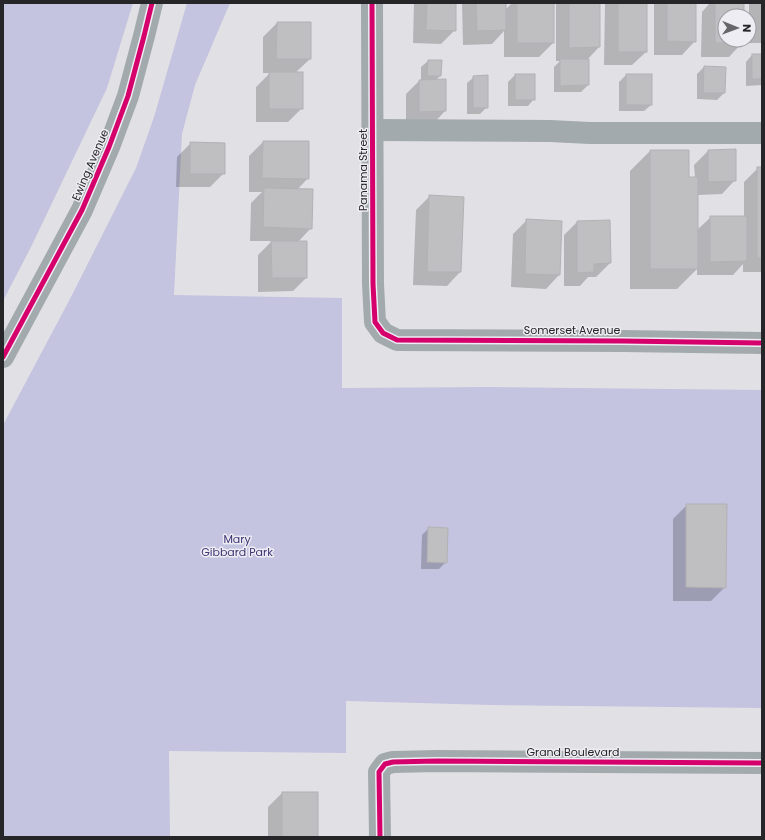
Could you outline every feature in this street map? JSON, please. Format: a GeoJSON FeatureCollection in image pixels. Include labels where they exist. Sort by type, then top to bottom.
{"type":"FeatureCollection","features":[{"type":"Feature","properties":{"kind":"street","name":"Ewing Avenue"},"geometry":{"type":"LineString","coordinates":[[3,357],[82,210],[109,147],[128,96],[152,3]]}},
{"type":"Feature","properties":{"kind":"street","name":"Panama Street"},"geometry":{"type":"LineString","coordinates":[[372,3],[373,284],[375,322],[383,333]]}},
{"type":"Feature","properties":{"kind":"street"},"geometry":{"type":"LineString","coordinates":[[373,130],[550,131],[590,133],[762,133]]}},
{"type":"Feature","properties":{"kind":"street","name":"Somerset Avenue"},"geometry":{"type":"LineString","coordinates":[[383,333],[398,340],[622,340],[762,343]]}},
{"type":"Feature","properties":{"kind":"street","name":"Grand Boulevard"},"geometry":{"type":"LineString","coordinates":[[380,837],[379,772],[385,764],[393,762],[762,763]]}},
{"type":"Feature","properties":{"kind":"green space"},"geometry":{"type":"Polygon","coordinates":[[[3,3],[133,3],[107,88],[31,247],[3,301],[3,3]]]}},
{"type":"Feature","properties":{"kind":"green space","name":"Mary Gibbard Park"},"geometry":{"type":"Polygon","coordinates":[[[187,3],[230,3],[195,85],[182,134],[174,295],[342,298],[342,388],[489,387],[762,390],[762,708],[491,705],[346,701],[346,753],[169,751],[170,837],[3,837],[3,425],[71,297],[136,168],[154,117],[187,3]]]}},
{"type":"Feature","properties":{"kind":"building"},"geometry":{"type":"Polygon","coordinates":[[[427,3],[456,3],[456,31],[426,30],[427,3]]]}},
{"type":"Feature","properties":{"kind":"building"},"geometry":{"type":"Polygon","coordinates":[[[476,3],[506,3],[506,30],[477,31],[476,3]]]}},
{"type":"Feature","properties":{"kind":"building"},"geometry":{"type":"Polygon","coordinates":[[[517,3],[554,3],[554,43],[517,43],[517,3]]]}},
{"type":"Feature","properties":{"kind":"building"},"geometry":{"type":"Polygon","coordinates":[[[569,3],[600,3],[600,47],[569,48],[569,3]]]}},
{"type":"Feature","properties":{"kind":"building"},"geometry":{"type":"Polygon","coordinates":[[[618,3],[647,3],[647,52],[618,52],[618,3]]]}},
{"type":"Feature","properties":{"kind":"building"},"geometry":{"type":"Polygon","coordinates":[[[667,3],[696,3],[696,42],[667,41],[667,3]]]}},
{"type":"Feature","properties":{"kind":"building"},"geometry":{"type":"Polygon","coordinates":[[[715,3],[744,3],[744,8],[717,8],[717,43],[715,43],[715,3]]]}},
{"type":"Feature","properties":{"kind":"building"},"geometry":{"type":"Polygon","coordinates":[[[277,22],[311,22],[311,59],[276,59],[277,22]]]}},
{"type":"Feature","properties":{"kind":"building"},"geometry":{"type":"Polygon","coordinates":[[[752,54],[762,54],[762,79],[752,79],[752,54]]]}},
{"type":"Feature","properties":{"kind":"building"},"geometry":{"type":"Polygon","coordinates":[[[560,59],[589,59],[589,85],[560,86],[560,59]]]}},
{"type":"Feature","properties":{"kind":"building"},"geometry":{"type":"Polygon","coordinates":[[[428,60],[442,60],[441,76],[427,76],[428,60]]]}},
{"type":"Feature","properties":{"kind":"building"},"geometry":{"type":"Polygon","coordinates":[[[704,66],[726,67],[725,93],[703,93],[704,66]]]}},
{"type":"Feature","properties":{"kind":"building"},"geometry":{"type":"Polygon","coordinates":[[[269,72],[303,72],[303,109],[269,109],[269,72]]]}},
{"type":"Feature","properties":{"kind":"building"},"geometry":{"type":"Polygon","coordinates":[[[515,74],[535,74],[535,100],[515,100],[515,74]]]}},
{"type":"Feature","properties":{"kind":"building"},"geometry":{"type":"Polygon","coordinates":[[[626,74],[652,74],[652,105],[626,105],[626,74]]]}},
{"type":"Feature","properties":{"kind":"building"},"geometry":{"type":"Polygon","coordinates":[[[488,75],[488,108],[473,108],[473,76],[488,75]]]}},
{"type":"Feature","properties":{"kind":"building"},"geometry":{"type":"Polygon","coordinates":[[[446,79],[446,111],[419,112],[419,80],[446,79]]]}},
{"type":"Feature","properties":{"kind":"building"},"geometry":{"type":"Polygon","coordinates":[[[263,141],[309,141],[309,179],[262,178],[263,141]]]}},
{"type":"Feature","properties":{"kind":"building"},"geometry":{"type":"Polygon","coordinates":[[[190,142],[225,143],[225,174],[190,174],[190,142]]]}},
{"type":"Feature","properties":{"kind":"building"},"geometry":{"type":"Polygon","coordinates":[[[736,149],[736,181],[708,182],[708,150],[736,149]]]}},
{"type":"Feature","properties":{"kind":"building"},"geometry":{"type":"Polygon","coordinates":[[[650,150],[689,150],[689,177],[698,177],[698,269],[650,269],[650,150]]]}},
{"type":"Feature","properties":{"kind":"building"},"geometry":{"type":"Polygon","coordinates":[[[757,167],[762,167],[762,258],[757,258],[757,167]]]}},
{"type":"Feature","properties":{"kind":"building"},"geometry":{"type":"Polygon","coordinates":[[[264,188],[313,189],[312,229],[263,227],[264,188]]]}},
{"type":"Feature","properties":{"kind":"building"},"geometry":{"type":"Polygon","coordinates":[[[429,195],[464,197],[461,272],[427,272],[429,195]]]}},
{"type":"Feature","properties":{"kind":"building"},"geometry":{"type":"Polygon","coordinates":[[[710,216],[747,216],[747,261],[710,262],[710,216]]]}},
{"type":"Feature","properties":{"kind":"building"},"geometry":{"type":"Polygon","coordinates":[[[526,219],[562,221],[560,275],[525,274],[526,219]]]}},
{"type":"Feature","properties":{"kind":"building"},"geometry":{"type":"Polygon","coordinates":[[[610,220],[611,263],[594,264],[594,272],[577,273],[577,221],[610,220]]]}},
{"type":"Feature","properties":{"kind":"building"},"geometry":{"type":"Polygon","coordinates":[[[271,241],[307,241],[307,278],[272,278],[271,241]]]}},
{"type":"Feature","properties":{"kind":"building"},"geometry":{"type":"Polygon","coordinates":[[[686,504],[727,504],[726,588],[686,587],[686,504]]]}},
{"type":"Feature","properties":{"kind":"building"},"geometry":{"type":"Polygon","coordinates":[[[428,527],[448,528],[447,563],[427,562],[428,527]]]}},
{"type":"Feature","properties":{"kind":"building"},"geometry":{"type":"Polygon","coordinates":[[[282,792],[318,792],[318,837],[282,837],[282,792]]]}},
{"type":"Feature","properties":{"kind":"cycle path"},"geometry":{"type":"LineString","coordinates":[[3,357],[82,210],[109,147],[128,96],[152,3]]}},
{"type":"Feature","properties":{"kind":"cycle path"},"geometry":{"type":"LineString","coordinates":[[372,3],[373,284],[375,322],[383,333],[397,340],[762,343]]}},
{"type":"Feature","properties":{"kind":"cycle path"},"geometry":{"type":"LineString","coordinates":[[380,837],[379,772],[385,764],[393,762],[762,763]]}}]}
